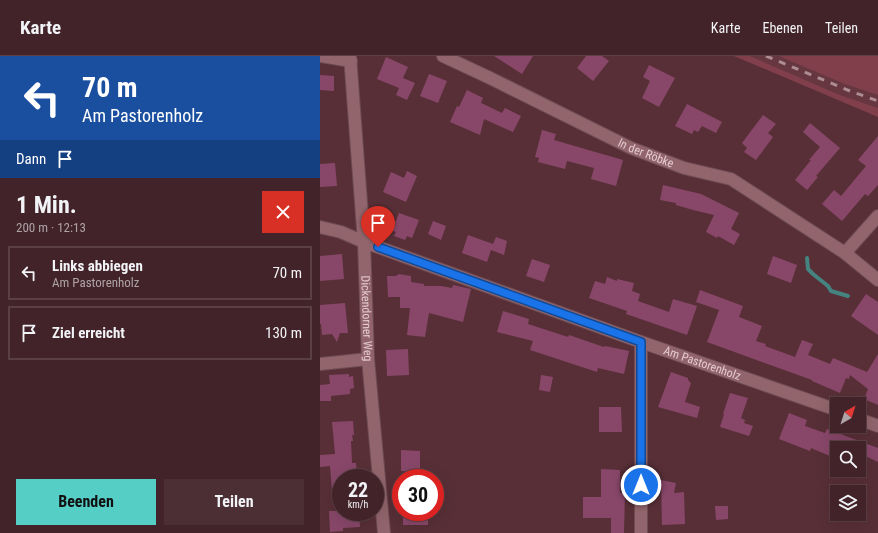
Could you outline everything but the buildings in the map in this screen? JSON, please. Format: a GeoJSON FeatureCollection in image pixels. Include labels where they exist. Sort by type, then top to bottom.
{"type":"FeatureCollection","features":[{"type":"Feature","properties":{"kind":"street"},"geometry":{"type":"LineString","coordinates":[[320,56],[351,58]]}},
{"type":"Feature","properties":{"kind":"street","name":"In der Röbke"},"geometry":{"type":"LineString","coordinates":[[443,56],[497,81],[631,148],[684,168],[732,179],[845,253],[878,280]]}},
{"type":"Feature","properties":{"kind":"street","name":"Dickendorner Weg"},"geometry":{"type":"LineString","coordinates":[[351,58],[364,242],[368,359],[384,533]]}},
{"type":"Feature","properties":{"kind":"street"},"geometry":{"type":"LineString","coordinates":[[845,253],[878,216]]}},
{"type":"Feature","properties":{"kind":"street","name":"Am Pastorenholz"},"geometry":{"type":"LineString","coordinates":[[320,227],[341,232],[364,242],[641,342],[830,408]]}},
{"type":"Feature","properties":{"kind":"street"},"geometry":{"type":"LineString","coordinates":[[641,342],[641,533]]}},
{"type":"Feature","properties":{"kind":"street"},"geometry":{"type":"LineString","coordinates":[[320,364],[368,359]]}},
{"type":"Feature","properties":{"kind":"street"},"geometry":{"type":"LineString","coordinates":[[866,422],[878,426]]}},
{"type":"Feature","properties":{"kind":"shaded area"},"geometry":{"type":"Polygon","coordinates":[[[734,56],[750,56],[840,95],[878,108],[878,117],[734,56]]]}},
{"type":"Feature","properties":{"kind":"shaded area"},"geometry":{"type":"Polygon","coordinates":[[[750,56],[878,56],[878,108],[840,95],[750,56]]]}},
{"type":"Feature","properties":{"kind":"shaded area"},"geometry":{"type":"Polygon","coordinates":[[[779,56],[878,56],[878,95],[845,84],[779,56]]]}},
{"type":"Feature","properties":{"kind":"waterway"},"geometry":{"type":"LineString","coordinates":[[807,258],[808,269],[828,286],[831,291],[848,296]]}},
{"type":"Feature","properties":{"kind":"railway"},"geometry":{"type":"LineString","coordinates":[[766,56],[878,101]]}},
{"type":"Feature","properties":{"kind":"route"},"geometry":{"type":"LineString","coordinates":[[378,247],[641,342],[641,485]]}}]}
